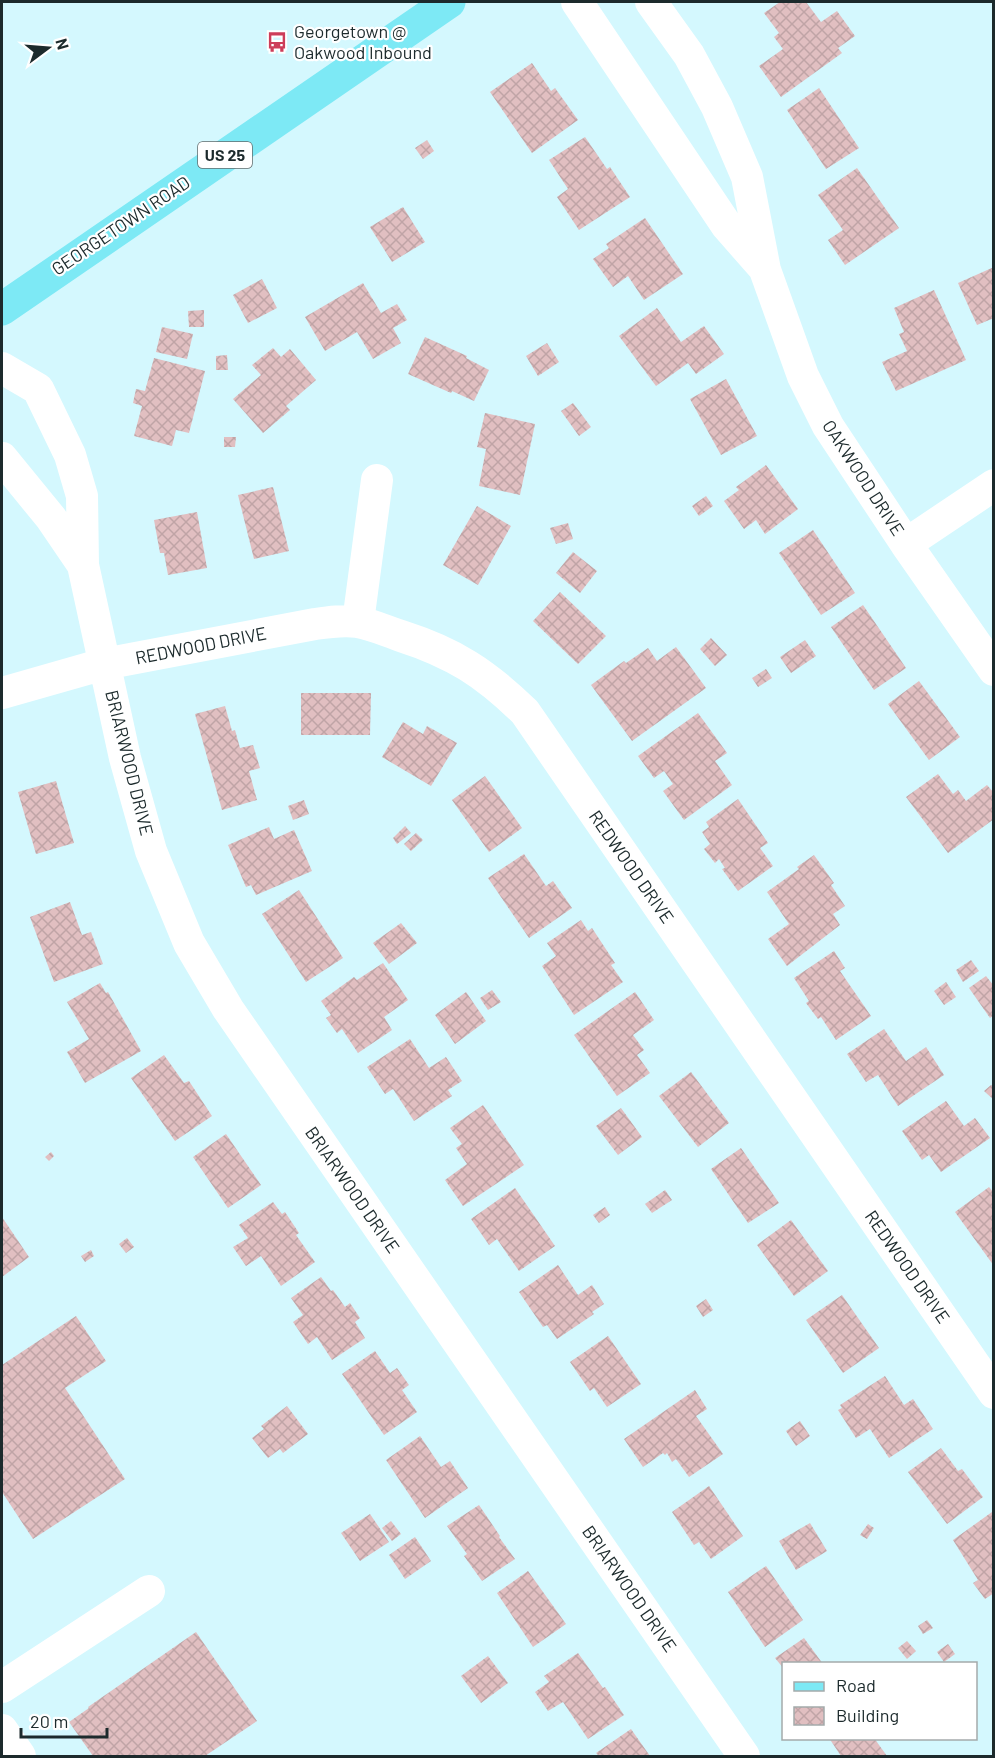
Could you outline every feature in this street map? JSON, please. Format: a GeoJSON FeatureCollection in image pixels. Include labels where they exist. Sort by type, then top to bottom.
{"type":"FeatureCollection","features":[{"type":"Feature","properties":{"kind":"main road","name":"GEORGETOWN ROAD"},"geometry":{"type":"LineString","coordinates":[[2,309],[449,2]]}},
{"type":"Feature","properties":{"kind":"street","name":"OAKWOOD DRIVE"},"geometry":{"type":"LineString","coordinates":[[577,2],[728,226],[765,270]]}},
{"type":"Feature","properties":{"kind":"street","name":"OAKWOOD DRIVE"},"geometry":{"type":"LineString","coordinates":[[651,2],[689,55],[717,107],[747,177],[765,270],[803,376],[828,426],[993,670]]}},
{"type":"Feature","properties":{"kind":"street","name":"BRIARWOOD DRIVE"},"geometry":{"type":"LineString","coordinates":[[2,368],[38,389],[70,455],[82,496],[83,565],[125,758],[151,851],[189,943],[235,1019],[744,1756]]}},
{"type":"Feature","properties":{"kind":"street","name":"BRIARWOOD DRIVE"},"geometry":{"type":"LineString","coordinates":[[2,458],[51,518],[83,565]]}},
{"type":"Feature","properties":{"kind":"street"},"geometry":{"type":"LineString","coordinates":[[358,622],[377,480]]}},
{"type":"Feature","properties":{"kind":"street"},"geometry":{"type":"LineString","coordinates":[[906,544],[993,485]]}},
{"type":"Feature","properties":{"kind":"street","name":"REDWOOD DRIVE"},"geometry":{"type":"LineString","coordinates":[[2,693],[104,664],[340,621],[358,622],[432,646],[468,664],[499,687],[525,712],[993,1393]]}},
{"type":"Feature","properties":{"kind":"street"},"geometry":{"type":"LineString","coordinates":[[2,1687],[149,1591]]}},
{"type":"Feature","properties":{"kind":"street"},"geometry":{"type":"LineString","coordinates":[[2,1730],[20,1756]]}},
{"type":"Feature","properties":{"kind":"building"},"geometry":{"type":"Polygon","coordinates":[[[780,2],[806,2],[821,22],[837,11],[855,36],[838,48],[842,53],[781,97],[759,66],[783,49],[774,37],[779,33],[764,13],[780,2]]]}},
{"type":"Feature","properties":{"kind":"building"},"geometry":{"type":"Polygon","coordinates":[[[532,63],[551,91],[555,88],[578,120],[532,153],[490,92],[532,63]]]}},
{"type":"Feature","properties":{"kind":"building"},"geometry":{"type":"Polygon","coordinates":[[[819,88],[859,148],[826,169],[787,110],[819,88]]]}},
{"type":"Feature","properties":{"kind":"building"},"geometry":{"type":"Polygon","coordinates":[[[585,137],[607,169],[610,167],[630,197],[579,230],[557,197],[568,189],[549,160],[585,137]]]}},
{"type":"Feature","properties":{"kind":"building"},"geometry":{"type":"Polygon","coordinates":[[[427,140],[434,151],[423,159],[415,148],[427,140]]]}},
{"type":"Feature","properties":{"kind":"building"},"geometry":{"type":"Polygon","coordinates":[[[857,168],[899,228],[845,265],[828,240],[843,230],[818,195],[857,168]]]}},
{"type":"Feature","properties":{"kind":"building"},"geometry":{"type":"Polygon","coordinates":[[[403,207],[425,242],[392,262],[370,227],[403,207]]]}},
{"type":"Feature","properties":{"kind":"building"},"geometry":{"type":"Polygon","coordinates":[[[645,218],[683,274],[644,300],[628,276],[613,287],[593,259],[609,248],[606,244],[645,218]]]}},
{"type":"Feature","properties":{"kind":"building"},"geometry":{"type":"Polygon","coordinates":[[[994,267],[994,318],[977,325],[958,283],[994,267]]]}},
{"type":"Feature","properties":{"kind":"building"},"geometry":{"type":"Polygon","coordinates":[[[262,279],[277,308],[248,323],[233,295],[262,279]]]}},
{"type":"Feature","properties":{"kind":"building"},"geometry":{"type":"Polygon","coordinates":[[[363,283],[381,313],[397,304],[407,320],[393,328],[401,343],[373,359],[357,332],[325,351],[305,317],[363,283]]]}},
{"type":"Feature","properties":{"kind":"building"},"geometry":{"type":"Polygon","coordinates":[[[934,290],[966,360],[896,391],[882,362],[907,351],[899,334],[904,332],[894,308],[934,290]]]}},
{"type":"Feature","properties":{"kind":"building"},"geometry":{"type":"Polygon","coordinates":[[[657,308],[681,342],[704,326],[724,354],[696,374],[688,363],[656,386],[619,336],[657,308]]]}},
{"type":"Feature","properties":{"kind":"building"},"geometry":{"type":"Polygon","coordinates":[[[204,310],[204,327],[189,327],[188,311],[204,310]]]}},
{"type":"Feature","properties":{"kind":"building"},"geometry":{"type":"Polygon","coordinates":[[[162,327],[193,334],[187,359],[156,352],[162,327]]]}},
{"type":"Feature","properties":{"kind":"building"},"geometry":{"type":"Polygon","coordinates":[[[425,337],[467,356],[466,358],[489,370],[474,401],[408,374],[425,337]]]}},
{"type":"Feature","properties":{"kind":"building"},"geometry":{"type":"Polygon","coordinates":[[[547,343],[559,362],[538,376],[526,356],[547,343]]]}},
{"type":"Feature","properties":{"kind":"building"},"geometry":{"type":"Polygon","coordinates":[[[273,348],[281,357],[290,349],[316,380],[286,406],[290,410],[263,433],[233,399],[261,375],[252,365],[273,348]]]}},
{"type":"Feature","properties":{"kind":"building"},"geometry":{"type":"Polygon","coordinates":[[[227,355],[228,370],[216,370],[216,356],[227,355]]]}},
{"type":"Feature","properties":{"kind":"building"},"geometry":{"type":"Polygon","coordinates":[[[154,358],[205,371],[189,433],[176,430],[172,446],[134,436],[142,406],[133,403],[136,389],[145,391],[154,358]]]}},
{"type":"Feature","properties":{"kind":"building"},"geometry":{"type":"Polygon","coordinates":[[[726,379],[757,436],[721,455],[690,399],[726,379]]]}},
{"type":"Feature","properties":{"kind":"building"},"geometry":{"type":"Polygon","coordinates":[[[573,403],[591,427],[579,436],[561,411],[573,403]]]}},
{"type":"Feature","properties":{"kind":"building"},"geometry":{"type":"Polygon","coordinates":[[[485,413],[535,424],[520,495],[479,486],[486,449],[477,447],[485,413]]]}},
{"type":"Feature","properties":{"kind":"building"},"geometry":{"type":"Polygon","coordinates":[[[224,437],[236,437],[235,447],[224,447],[224,437]]]}},
{"type":"Feature","properties":{"kind":"building"},"geometry":{"type":"Polygon","coordinates":[[[766,465],[798,509],[765,534],[756,520],[744,529],[724,501],[739,490],[736,487],[766,465]]]}},
{"type":"Feature","properties":{"kind":"building"},"geometry":{"type":"Polygon","coordinates":[[[273,487],[289,551],[254,559],[238,495],[273,487]]]}},
{"type":"Feature","properties":{"kind":"building"},"geometry":{"type":"Polygon","coordinates":[[[706,496],[713,506],[699,516],[692,506],[706,496]]]}},
{"type":"Feature","properties":{"kind":"building"},"geometry":{"type":"Polygon","coordinates":[[[477,506],[511,526],[478,585],[443,565],[477,506]]]}},
{"type":"Feature","properties":{"kind":"building"},"geometry":{"type":"Polygon","coordinates":[[[197,512],[207,568],[168,575],[164,553],[160,553],[154,520],[197,512]]]}},
{"type":"Feature","properties":{"kind":"building"},"geometry":{"type":"Polygon","coordinates":[[[568,523],[573,539],[556,544],[550,528],[568,523]]]}},
{"type":"Feature","properties":{"kind":"building"},"geometry":{"type":"Polygon","coordinates":[[[813,530],[855,593],[821,615],[779,553],[813,530]]]}},
{"type":"Feature","properties":{"kind":"building"},"geometry":{"type":"Polygon","coordinates":[[[573,552],[597,571],[580,593],[556,573],[573,552]]]}},
{"type":"Feature","properties":{"kind":"building"},"geometry":{"type":"Polygon","coordinates":[[[560,592],[606,636],[578,664],[533,621],[560,592]]]}},
{"type":"Feature","properties":{"kind":"building"},"geometry":{"type":"Polygon","coordinates":[[[863,605],[906,668],[874,690],[831,627],[863,605]]]}},
{"type":"Feature","properties":{"kind":"building"},"geometry":{"type":"Polygon","coordinates":[[[711,638],[727,655],[715,666],[700,649],[711,638]]]}},
{"type":"Feature","properties":{"kind":"building"},"geometry":{"type":"Polygon","coordinates":[[[805,640],[816,656],[791,673],[780,657],[805,640]]]}},
{"type":"Feature","properties":{"kind":"building"},"geometry":{"type":"Polygon","coordinates":[[[676,647],[706,688],[632,741],[591,685],[624,661],[626,663],[648,648],[657,661],[676,647]]]}},
{"type":"Feature","properties":{"kind":"building"},"geometry":{"type":"Polygon","coordinates":[[[766,669],[772,678],[758,687],[752,678],[766,669]]]}},
{"type":"Feature","properties":{"kind":"building"},"geometry":{"type":"Polygon","coordinates":[[[919,681],[960,737],[929,760],[888,704],[919,681]]]}},
{"type":"Feature","properties":{"kind":"building"},"geometry":{"type":"Polygon","coordinates":[[[301,693],[371,693],[370,735],[301,735],[301,693]]]}},
{"type":"Feature","properties":{"kind":"building"},"geometry":{"type":"Polygon","coordinates":[[[225,706],[232,731],[235,730],[240,748],[253,745],[260,768],[249,771],[257,800],[222,810],[195,714],[225,706]]]}},
{"type":"Feature","properties":{"kind":"building"},"geometry":{"type":"Polygon","coordinates":[[[698,713],[727,753],[715,761],[732,785],[684,820],[663,791],[673,784],[664,771],[654,778],[638,756],[698,713]]]}},
{"type":"Feature","properties":{"kind":"building"},"geometry":{"type":"Polygon","coordinates":[[[403,722],[423,734],[427,726],[457,743],[431,786],[382,757],[403,722]]]}},
{"type":"Feature","properties":{"kind":"building"},"geometry":{"type":"Polygon","coordinates":[[[938,774],[953,794],[958,790],[966,801],[987,785],[994,793],[994,819],[948,853],[906,797],[938,774]]]}},
{"type":"Feature","properties":{"kind":"building"},"geometry":{"type":"Polygon","coordinates":[[[485,776],[522,828],[489,852],[452,800],[485,776]]]}},
{"type":"Feature","properties":{"kind":"building"},"geometry":{"type":"Polygon","coordinates":[[[56,781],[74,843],[36,854],[18,792],[56,781]]]}},
{"type":"Feature","properties":{"kind":"building"},"geometry":{"type":"Polygon","coordinates":[[[738,799],[768,843],[760,848],[773,866],[738,891],[722,869],[725,868],[719,859],[715,863],[704,849],[710,844],[702,832],[709,827],[706,822],[738,799]]]}},
{"type":"Feature","properties":{"kind":"building"},"geometry":{"type":"Polygon","coordinates":[[[304,800],[309,814],[293,820],[288,806],[304,800]]]}},
{"type":"Feature","properties":{"kind":"building"},"geometry":{"type":"Polygon","coordinates":[[[405,826],[411,833],[397,844],[393,838],[405,826]]]}},
{"type":"Feature","properties":{"kind":"building"},"geometry":{"type":"Polygon","coordinates":[[[269,827],[274,839],[294,830],[312,871],[256,895],[251,885],[246,887],[228,845],[269,827]]]}},
{"type":"Feature","properties":{"kind":"building"},"geometry":{"type":"Polygon","coordinates":[[[416,833],[423,840],[411,851],[404,844],[416,833]]]}},
{"type":"Feature","properties":{"kind":"building"},"geometry":{"type":"Polygon","coordinates":[[[524,854],[546,886],[553,881],[572,908],[529,938],[488,878],[524,854]]]}},
{"type":"Feature","properties":{"kind":"building"},"geometry":{"type":"Polygon","coordinates":[[[814,855],[834,883],[831,885],[845,906],[833,914],[840,925],[787,966],[768,939],[789,924],[767,892],[814,855]]]}},
{"type":"Feature","properties":{"kind":"building"},"geometry":{"type":"Polygon","coordinates":[[[299,890],[343,958],[306,982],[262,914],[299,890]]]}},
{"type":"Feature","properties":{"kind":"building"},"geometry":{"type":"Polygon","coordinates":[[[70,902],[82,935],[91,932],[103,964],[54,982],[30,917],[70,902]]]}},
{"type":"Feature","properties":{"kind":"building"},"geometry":{"type":"Polygon","coordinates":[[[581,920],[588,931],[592,928],[615,963],[611,965],[623,982],[574,1015],[542,966],[556,956],[547,943],[581,920]]]}},
{"type":"Feature","properties":{"kind":"building"},"geometry":{"type":"Polygon","coordinates":[[[401,923],[417,943],[389,964],[373,943],[401,923]]]}},
{"type":"Feature","properties":{"kind":"building"},"geometry":{"type":"Polygon","coordinates":[[[834,951],[845,968],[840,971],[871,1016],[836,1040],[821,1017],[818,1019],[806,1003],[809,1001],[794,978],[834,951]]]}},
{"type":"Feature","properties":{"kind":"building"},"geometry":{"type":"Polygon","coordinates":[[[971,960],[979,971],[963,982],[956,970],[971,960]]]}},
{"type":"Feature","properties":{"kind":"building"},"geometry":{"type":"Polygon","coordinates":[[[383,963],[408,1000],[384,1017],[392,1030],[358,1053],[342,1029],[337,1033],[326,1018],[331,1015],[321,1001],[354,977],[357,980],[383,963]]]}},
{"type":"Feature","properties":{"kind":"building"},"geometry":{"type":"Polygon","coordinates":[[[986,976],[994,986],[994,1015],[990,1018],[969,988],[986,976]]]}},
{"type":"Feature","properties":{"kind":"building"},"geometry":{"type":"Polygon","coordinates":[[[946,982],[956,997],[944,1005],[934,991],[946,982]]]}},
{"type":"Feature","properties":{"kind":"building"},"geometry":{"type":"Polygon","coordinates":[[[100,983],[106,993],[108,992],[141,1051],[85,1083],[67,1052],[89,1039],[67,1002],[100,983]]]}},
{"type":"Feature","properties":{"kind":"building"},"geometry":{"type":"Polygon","coordinates":[[[492,990],[501,1002],[488,1010],[480,998],[492,990]]]}},
{"type":"Feature","properties":{"kind":"building"},"geometry":{"type":"Polygon","coordinates":[[[466,992],[486,1021],[455,1044],[435,1015],[466,992]]]}},
{"type":"Feature","properties":{"kind":"building"},"geometry":{"type":"Polygon","coordinates":[[[635,992],[654,1020],[633,1035],[644,1050],[637,1055],[650,1073],[617,1096],[574,1035],[635,992]]]}},
{"type":"Feature","properties":{"kind":"building"},"geometry":{"type":"Polygon","coordinates":[[[884,1029],[906,1061],[926,1047],[944,1075],[898,1106],[878,1075],[866,1082],[847,1054],[884,1029]]]}},
{"type":"Feature","properties":{"kind":"building"},"geometry":{"type":"Polygon","coordinates":[[[410,1039],[429,1068],[446,1057],[462,1081],[448,1090],[452,1096],[414,1121],[393,1089],[385,1094],[367,1067],[410,1039]]]}},
{"type":"Feature","properties":{"kind":"building"},"geometry":{"type":"Polygon","coordinates":[[[164,1055],[184,1083],[189,1081],[212,1116],[175,1141],[131,1078],[164,1055]]]}},
{"type":"Feature","properties":{"kind":"building"},"geometry":{"type":"Polygon","coordinates":[[[691,1072],[729,1123],[698,1147],[659,1096],[691,1072]]]}},
{"type":"Feature","properties":{"kind":"building"},"geometry":{"type":"Polygon","coordinates":[[[991,1085],[994,1087],[994,1100],[984,1091],[991,1085]]]}},
{"type":"Feature","properties":{"kind":"building"},"geometry":{"type":"Polygon","coordinates":[[[946,1101],[964,1126],[975,1118],[990,1138],[941,1172],[929,1155],[922,1160],[902,1131],[946,1101]]]}},
{"type":"Feature","properties":{"kind":"building"},"geometry":{"type":"Polygon","coordinates":[[[483,1105],[524,1165],[463,1206],[445,1180],[467,1164],[456,1148],[462,1144],[450,1128],[483,1105]]]}},
{"type":"Feature","properties":{"kind":"building"},"geometry":{"type":"Polygon","coordinates":[[[621,1108],[642,1137],[618,1155],[596,1126],[621,1108]]]}},
{"type":"Feature","properties":{"kind":"building"},"geometry":{"type":"Polygon","coordinates":[[[226,1134],[261,1185],[228,1208],[193,1157],[226,1134]]]}},
{"type":"Feature","properties":{"kind":"building"},"geometry":{"type":"Polygon","coordinates":[[[741,1148],[779,1203],[748,1223],[711,1169],[741,1148]]]}},
{"type":"Feature","properties":{"kind":"building"},"geometry":{"type":"Polygon","coordinates":[[[51,1152],[54,1156],[49,1161],[45,1157],[51,1152]]]}},
{"type":"Feature","properties":{"kind":"building"},"geometry":{"type":"Polygon","coordinates":[[[989,1187],[994,1193],[994,1266],[955,1212],[989,1187]]]}},
{"type":"Feature","properties":{"kind":"building"},"geometry":{"type":"Polygon","coordinates":[[[515,1188],[555,1246],[519,1271],[497,1239],[489,1245],[471,1219],[515,1188]]]}},
{"type":"Feature","properties":{"kind":"building"},"geometry":{"type":"Polygon","coordinates":[[[665,1190],[672,1200],[652,1213],[645,1204],[665,1190]]]}},
{"type":"Feature","properties":{"kind":"building"},"geometry":{"type":"Polygon","coordinates":[[[273,1202],[282,1214],[285,1212],[299,1233],[296,1235],[315,1262],[281,1286],[261,1256],[246,1266],[233,1247],[248,1238],[239,1225],[273,1202]]]}},
{"type":"Feature","properties":{"kind":"building"},"geometry":{"type":"Polygon","coordinates":[[[605,1207],[610,1215],[599,1223],[593,1215],[605,1207]]]}},
{"type":"Feature","properties":{"kind":"building"},"geometry":{"type":"Polygon","coordinates":[[[2,1217],[29,1257],[2,1277],[2,1217]]]}},
{"type":"Feature","properties":{"kind":"building"},"geometry":{"type":"Polygon","coordinates":[[[791,1220],[828,1271],[794,1296],[757,1245],[791,1220]]]}},
{"type":"Feature","properties":{"kind":"building"},"geometry":{"type":"Polygon","coordinates":[[[127,1238],[134,1247],[126,1253],[119,1244],[127,1238]]]}},
{"type":"Feature","properties":{"kind":"building"},"geometry":{"type":"Polygon","coordinates":[[[91,1250],[94,1256],[85,1262],[81,1256],[91,1250]]]}},
{"type":"Feature","properties":{"kind":"building"},"geometry":{"type":"Polygon","coordinates":[[[558,1265],[578,1295],[592,1285],[604,1304],[592,1312],[594,1314],[557,1339],[547,1325],[543,1327],[519,1292],[558,1265]]]}},
{"type":"Feature","properties":{"kind":"building"},"geometry":{"type":"Polygon","coordinates":[[[321,1277],[345,1307],[350,1303],[360,1318],[355,1322],[365,1338],[332,1360],[317,1337],[308,1344],[293,1322],[303,1315],[291,1298],[321,1277]]]}},
{"type":"Feature","properties":{"kind":"building"},"geometry":{"type":"Polygon","coordinates":[[[842,1295],[879,1348],[843,1373],[806,1320],[842,1295]]]}},
{"type":"Feature","properties":{"kind":"building"},"geometry":{"type":"Polygon","coordinates":[[[706,1299],[713,1310],[703,1317],[696,1306],[706,1299]]]}},
{"type":"Feature","properties":{"kind":"building"},"geometry":{"type":"Polygon","coordinates":[[[76,1316],[106,1361],[65,1388],[125,1479],[33,1539],[2,1492],[2,1365],[76,1316]]]}},
{"type":"Feature","properties":{"kind":"building"},"geometry":{"type":"Polygon","coordinates":[[[608,1336],[641,1384],[607,1407],[594,1388],[590,1391],[570,1362],[608,1336]]]}},
{"type":"Feature","properties":{"kind":"building"},"geometry":{"type":"Polygon","coordinates":[[[375,1351],[390,1373],[397,1368],[409,1385],[402,1390],[417,1412],[384,1435],[342,1374],[375,1351]]]}},
{"type":"Feature","properties":{"kind":"building"},"geometry":{"type":"Polygon","coordinates":[[[885,1376],[904,1405],[913,1399],[933,1429],[889,1458],[870,1429],[856,1438],[838,1410],[842,1408],[840,1405],[885,1376]]]}},
{"type":"Feature","properties":{"kind":"building"},"geometry":{"type":"Polygon","coordinates":[[[695,1390],[707,1409],[696,1416],[723,1454],[689,1477],[676,1459],[672,1462],[667,1453],[665,1455],[663,1453],[643,1467],[624,1439],[695,1390]]]}},
{"type":"Feature","properties":{"kind":"building"},"geometry":{"type":"Polygon","coordinates":[[[287,1406],[308,1434],[283,1453],[280,1449],[268,1458],[252,1438],[264,1429],[261,1426],[287,1406]]]}},
{"type":"Feature","properties":{"kind":"building"},"geometry":{"type":"Polygon","coordinates":[[[800,1421],[810,1436],[796,1446],[786,1431],[800,1421]]]}},
{"type":"Feature","properties":{"kind":"building"},"geometry":{"type":"Polygon","coordinates":[[[420,1436],[441,1467],[450,1461],[468,1488],[425,1518],[386,1460],[420,1436]]]}},
{"type":"Feature","properties":{"kind":"building"},"geometry":{"type":"Polygon","coordinates":[[[941,1448],[958,1471],[962,1469],[983,1497],[947,1524],[908,1472],[941,1448]]]}},
{"type":"Feature","properties":{"kind":"building"},"geometry":{"type":"Polygon","coordinates":[[[709,1486],[743,1536],[711,1559],[699,1542],[694,1545],[672,1512],[709,1486]]]}},
{"type":"Feature","properties":{"kind":"building"},"geometry":{"type":"Polygon","coordinates":[[[479,1505],[515,1559],[482,1581],[464,1556],[467,1554],[447,1526],[479,1505]]]}},
{"type":"Feature","properties":{"kind":"building"},"geometry":{"type":"Polygon","coordinates":[[[992,1512],[994,1515],[994,1593],[985,1599],[973,1583],[978,1580],[953,1540],[992,1512]]]}},
{"type":"Feature","properties":{"kind":"building"},"geometry":{"type":"Polygon","coordinates":[[[370,1514],[389,1542],[360,1561],[341,1533],[370,1514]]]}},
{"type":"Feature","properties":{"kind":"building"},"geometry":{"type":"Polygon","coordinates":[[[391,1521],[401,1534],[392,1541],[382,1528],[391,1521]]]}},
{"type":"Feature","properties":{"kind":"building"},"geometry":{"type":"Polygon","coordinates":[[[810,1523],[827,1551],[796,1570],[779,1541],[810,1523]]]}},
{"type":"Feature","properties":{"kind":"building"},"geometry":{"type":"Polygon","coordinates":[[[868,1524],[874,1528],[867,1539],[860,1535],[868,1524]]]}},
{"type":"Feature","properties":{"kind":"building"},"geometry":{"type":"Polygon","coordinates":[[[415,1537],[431,1561],[405,1579],[389,1555],[415,1537]]]}},
{"type":"Feature","properties":{"kind":"building"},"geometry":{"type":"Polygon","coordinates":[[[766,1566],[803,1620],[765,1647],[728,1592],[766,1566]]]}},
{"type":"Feature","properties":{"kind":"building"},"geometry":{"type":"Polygon","coordinates":[[[528,1571],[566,1624],[533,1647],[497,1593],[528,1571]]]}},
{"type":"Feature","properties":{"kind":"building"},"geometry":{"type":"Polygon","coordinates":[[[927,1620],[933,1628],[923,1634],[918,1626],[927,1620]]]}},
{"type":"Feature","properties":{"kind":"building"},"geometry":{"type":"Polygon","coordinates":[[[196,1632],[257,1721],[205,1756],[93,1756],[69,1722],[196,1632]]]}},
{"type":"Feature","properties":{"kind":"building"},"geometry":{"type":"Polygon","coordinates":[[[804,1638],[822,1662],[782,1662],[782,1667],[775,1658],[804,1638]]]}},
{"type":"Feature","properties":{"kind":"building"},"geometry":{"type":"Polygon","coordinates":[[[907,1641],[916,1651],[907,1659],[898,1648],[907,1641]]]}},
{"type":"Feature","properties":{"kind":"building"},"geometry":{"type":"Polygon","coordinates":[[[948,1644],[955,1654],[944,1662],[937,1652],[948,1644]]]}},
{"type":"Feature","properties":{"kind":"building"},"geometry":{"type":"Polygon","coordinates":[[[578,1653],[624,1715],[588,1739],[563,1702],[548,1711],[535,1692],[549,1682],[544,1676],[578,1653]]]}},
{"type":"Feature","properties":{"kind":"building"},"geometry":{"type":"Polygon","coordinates":[[[488,1656],[508,1683],[481,1703],[461,1676],[488,1656]]]}},
{"type":"Feature","properties":{"kind":"building"},"geometry":{"type":"Polygon","coordinates":[[[631,1729],[650,1756],[599,1756],[596,1753],[631,1729]]]}},
{"type":"Feature","properties":{"kind":"building"},"geometry":{"type":"Polygon","coordinates":[[[830,1740],[875,1740],[887,1756],[841,1756],[830,1740]]]}},
{"type":"Feature","properties":{"kind":"place","name":"Georgetown @ Oakwood Inbound"},"geometry":{"type":"Point","coordinates":[277,42]}}]}
